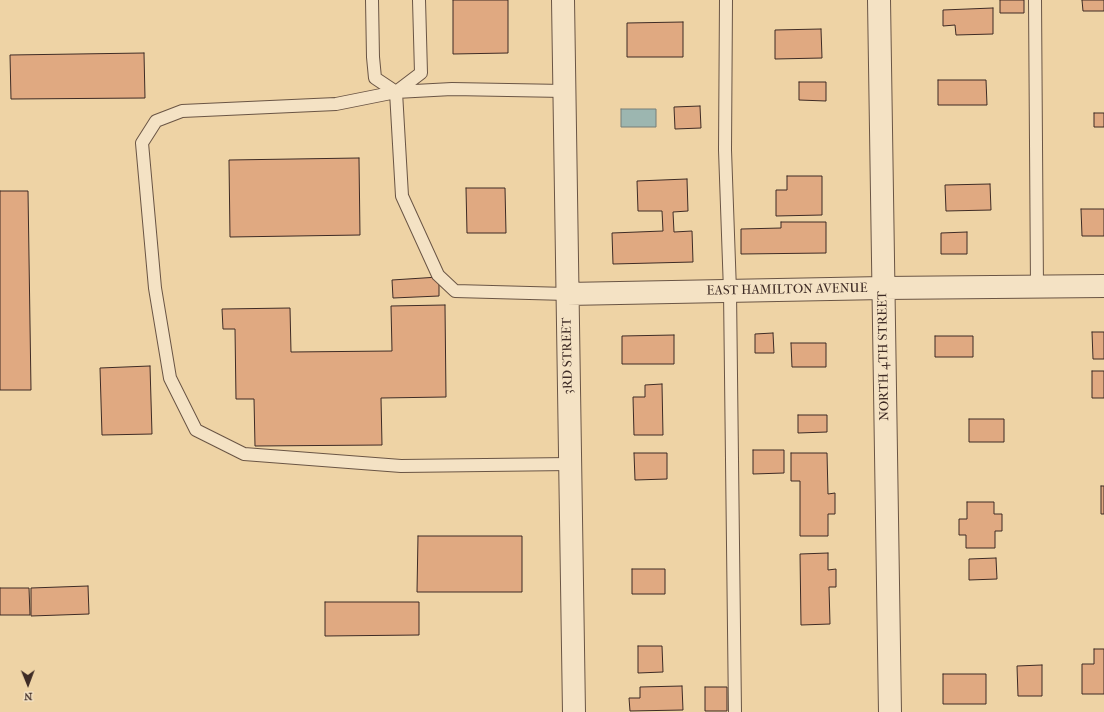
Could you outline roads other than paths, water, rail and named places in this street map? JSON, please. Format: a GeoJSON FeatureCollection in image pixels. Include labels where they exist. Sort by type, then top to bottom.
{"type":"FeatureCollection","features":[{"type":"Feature","properties":{"kind":"street","name":"3RD STREET"},"geometry":{"type":"LineString","coordinates":[[563,0],[574,712]]}},
{"type":"Feature","properties":{"kind":"street","name":"NORTH 4TH STREET"},"geometry":{"type":"LineString","coordinates":[[879,0],[890,712]]}},
{"type":"Feature","properties":{"kind":"street","name":"EAST HAMILTON AVENUE"},"geometry":{"type":"LineString","coordinates":[[567,294],[883,288],[1104,286]]}},
{"type":"Feature","properties":{"kind":"lane"},"geometry":{"type":"LineString","coordinates":[[372,0],[375,78],[396,92]]}},
{"type":"Feature","properties":{"kind":"lane"},"geometry":{"type":"LineString","coordinates":[[396,92],[421,73],[418,0]]}},
{"type":"Feature","properties":{"kind":"lane"},"geometry":{"type":"LineString","coordinates":[[726,0],[725,150],[730,291],[735,712]]}},
{"type":"Feature","properties":{"kind":"lane"},"geometry":{"type":"LineString","coordinates":[[1035,0],[1037,287]]}},
{"type":"Feature","properties":{"kind":"lane"},"geometry":{"type":"LineString","coordinates":[[564,90],[452,89],[396,92],[336,104],[182,111],[156,121],[142,143],[155,288],[170,378],[196,430],[244,454],[401,466],[570,464]]}},
{"type":"Feature","properties":{"kind":"lane"},"geometry":{"type":"LineString","coordinates":[[396,92],[402,196],[438,275],[455,291],[567,294]]}},
{"type":"Feature","properties":{"kind":"water"},"geometry":{"type":"Polygon","coordinates":[[[621,109],[656,109],[656,127],[621,127],[621,109]]]}}]}
